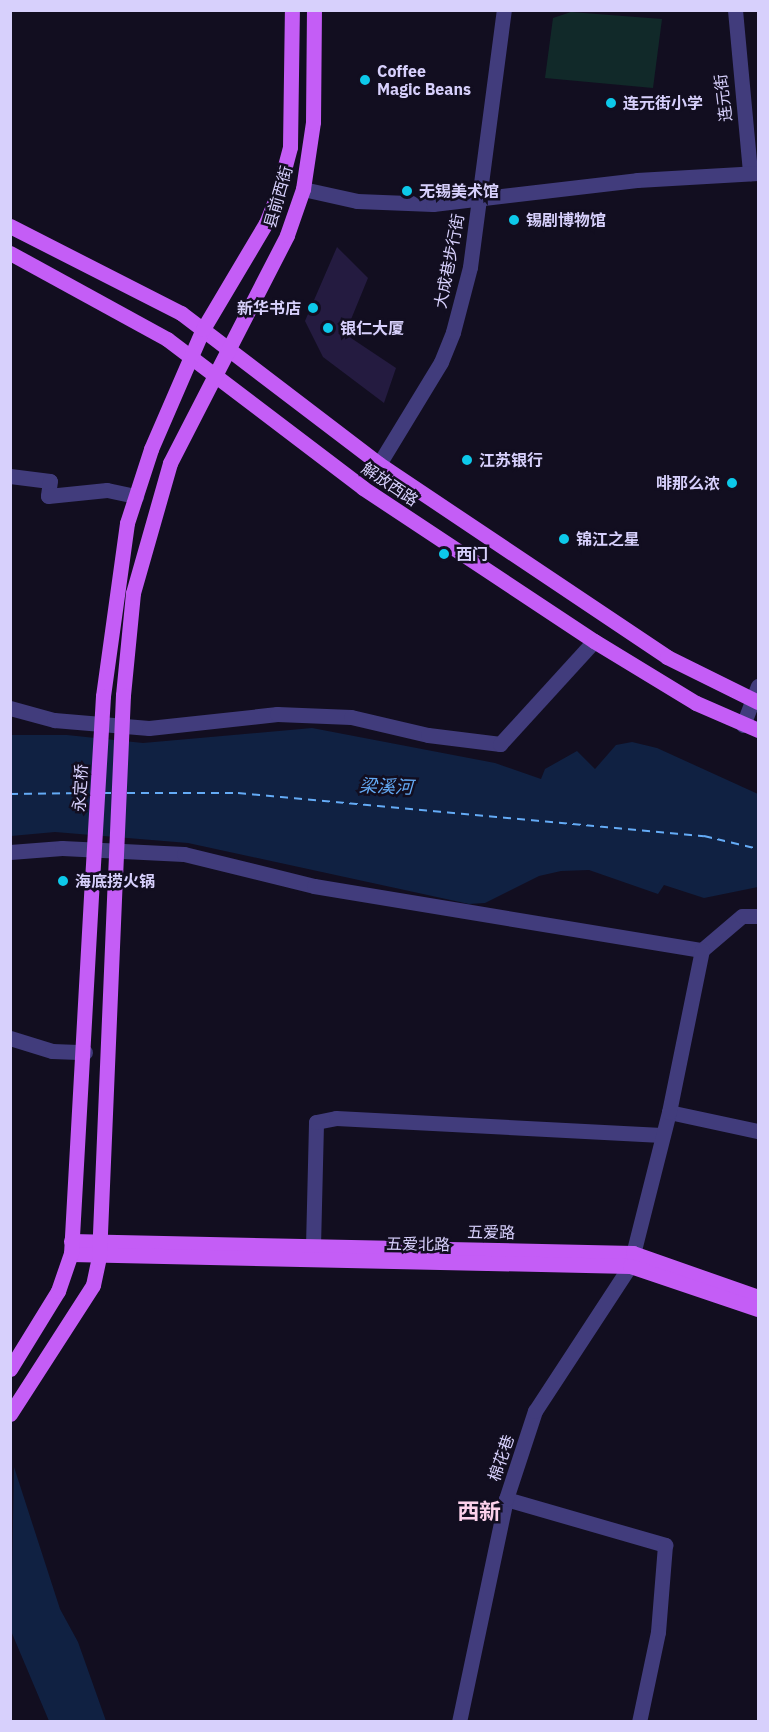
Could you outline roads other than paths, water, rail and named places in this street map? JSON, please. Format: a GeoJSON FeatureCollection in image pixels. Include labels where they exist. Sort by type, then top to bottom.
{"type":"FeatureCollection","features":[{"type":"Feature","properties":{"kind":"main road","name":"县前西街"},"geometry":{"type":"LineString","coordinates":[[136,496],[189,357],[203,329],[266,223],[277,196],[290,147],[292,10]]}},
{"type":"Feature","properties":{"kind":"main road","name":"县前西街"},"geometry":{"type":"LineString","coordinates":[[99,1250],[123,695],[133,593],[148,530],[171,463],[227,346],[287,235],[303,189],[313,122],[314,10]]}},
{"type":"Feature","properties":{"kind":"main road","name":"解放西路"},"geometry":{"type":"LineString","coordinates":[[10,226],[181,313],[379,464],[667,657],[757,696]]}},
{"type":"Feature","properties":{"kind":"main road","name":"解放西路"},"geometry":{"type":"LineString","coordinates":[[10,253],[167,339],[212,376],[363,488],[594,641],[696,703],[759,730]]}},
{"type":"Feature","properties":{"kind":"main road","name":"永定桥"},"geometry":{"type":"LineString","coordinates":[[10,1369],[58,1291],[71,1248],[85,1052],[103,696],[114,592],[136,496]]}},
{"type":"Feature","properties":{"kind":"main road","name":"五爱路"},"geometry":{"type":"LineString","coordinates":[[99,1250],[313,1246],[631,1259],[759,1297]]}},
{"type":"Feature","properties":{"kind":"main road","name":"五爱北路"},"geometry":{"type":"LineString","coordinates":[[71,1248],[631,1259],[759,1309]]}},
{"type":"Feature","properties":{"kind":"main road"},"geometry":{"type":"LineString","coordinates":[[10,1414],[93,1285],[99,1250]]}},
{"type":"Feature","properties":{"kind":"street","name":"大成巷步行街"},"geometry":{"type":"LineString","coordinates":[[379,464],[441,362],[453,332],[470,267],[504,10]]}},
{"type":"Feature","properties":{"kind":"street","name":"连元街"},"geometry":{"type":"LineString","coordinates":[[735,10],[754,173]]}},
{"type":"Feature","properties":{"kind":"street"},"geometry":{"type":"LineString","coordinates":[[303,189],[357,201],[433,204],[754,173]]}},
{"type":"Feature","properties":{"kind":"street"},"geometry":{"type":"LineString","coordinates":[[10,476],[50,481],[48,496],[107,490],[136,496]]}},
{"type":"Feature","properties":{"kind":"street"},"geometry":{"type":"LineString","coordinates":[[10,708],[54,720],[149,728],[277,714],[351,717],[428,735],[500,744],[594,641]]}},
{"type":"Feature","properties":{"kind":"street"},"geometry":{"type":"LineString","coordinates":[[743,725],[757,696]]}},
{"type":"Feature","properties":{"kind":"street"},"geometry":{"type":"LineString","coordinates":[[10,852],[62,848],[184,854],[315,886],[702,950],[742,916],[759,916]]}},
{"type":"Feature","properties":{"kind":"street","name":"棉花巷"},"geometry":{"type":"LineString","coordinates":[[459,1722],[506,1499],[535,1411],[631,1259],[669,1113],[702,950]]}},
{"type":"Feature","properties":{"kind":"street"},"geometry":{"type":"LineString","coordinates":[[10,1038],[52,1051],[85,1052]]}},
{"type":"Feature","properties":{"kind":"street"},"geometry":{"type":"LineString","coordinates":[[669,1113],[759,1131]]}},
{"type":"Feature","properties":{"kind":"street"},"geometry":{"type":"LineString","coordinates":[[313,1246],[316,1122],[336,1119],[662,1135]]}},
{"type":"Feature","properties":{"kind":"street"},"geometry":{"type":"LineString","coordinates":[[506,1499],[665,1545],[658,1632],[639,1722]]}},
{"type":"Feature","properties":{"kind":"water","name":"梁溪河"},"geometry":{"type":"Polygon","coordinates":[[[312,728],[495,763],[541,779],[545,769],[577,751],[595,769],[616,745],[632,742],[657,748],[758,794],[758,887],[704,898],[664,885],[658,894],[589,870],[561,871],[539,876],[485,903],[469,904],[188,843],[55,832],[11,836],[11,735],[67,735],[143,743],[312,728]]]}},
{"type":"Feature","properties":{"kind":"water"},"geometry":{"type":"Polygon","coordinates":[[[14,1467],[60,1609],[78,1642],[106,1721],[49,1721],[11,1631],[14,1467]]]}},
{"type":"Feature","properties":{"kind":"place","name":"Coffee Magic Beans"},"geometry":{"type":"Point","coordinates":[365,80]}},
{"type":"Feature","properties":{"kind":"place","name":"连元街小学"},"geometry":{"type":"Point","coordinates":[611,103]}},
{"type":"Feature","properties":{"kind":"place","name":"无锡美术馆"},"geometry":{"type":"Point","coordinates":[407,191]}},
{"type":"Feature","properties":{"kind":"place","name":"锡剧博物馆"},"geometry":{"type":"Point","coordinates":[514,220]}},
{"type":"Feature","properties":{"kind":"place","name":"新华书店"},"geometry":{"type":"Point","coordinates":[313,308]}},
{"type":"Feature","properties":{"kind":"place","name":"银仁大厦"},"geometry":{"type":"Point","coordinates":[328,328]}},
{"type":"Feature","properties":{"kind":"place","name":"江苏银行"},"geometry":{"type":"Point","coordinates":[467,460]}},
{"type":"Feature","properties":{"kind":"place","name":"啡那么浓"},"geometry":{"type":"Point","coordinates":[732,483]}},
{"type":"Feature","properties":{"kind":"place","name":"锦江之星"},"geometry":{"type":"Point","coordinates":[564,539]}},
{"type":"Feature","properties":{"kind":"place","name":"西门"},"geometry":{"type":"Point","coordinates":[444,554]}},
{"type":"Feature","properties":{"kind":"place","name":"海底捞火锅"},"geometry":{"type":"Point","coordinates":[63,881]}},
{"type":"Feature","properties":{"kind":"district","name":"西新"},"geometry":{"type":"Point","coordinates":[479,1511]}}]}
